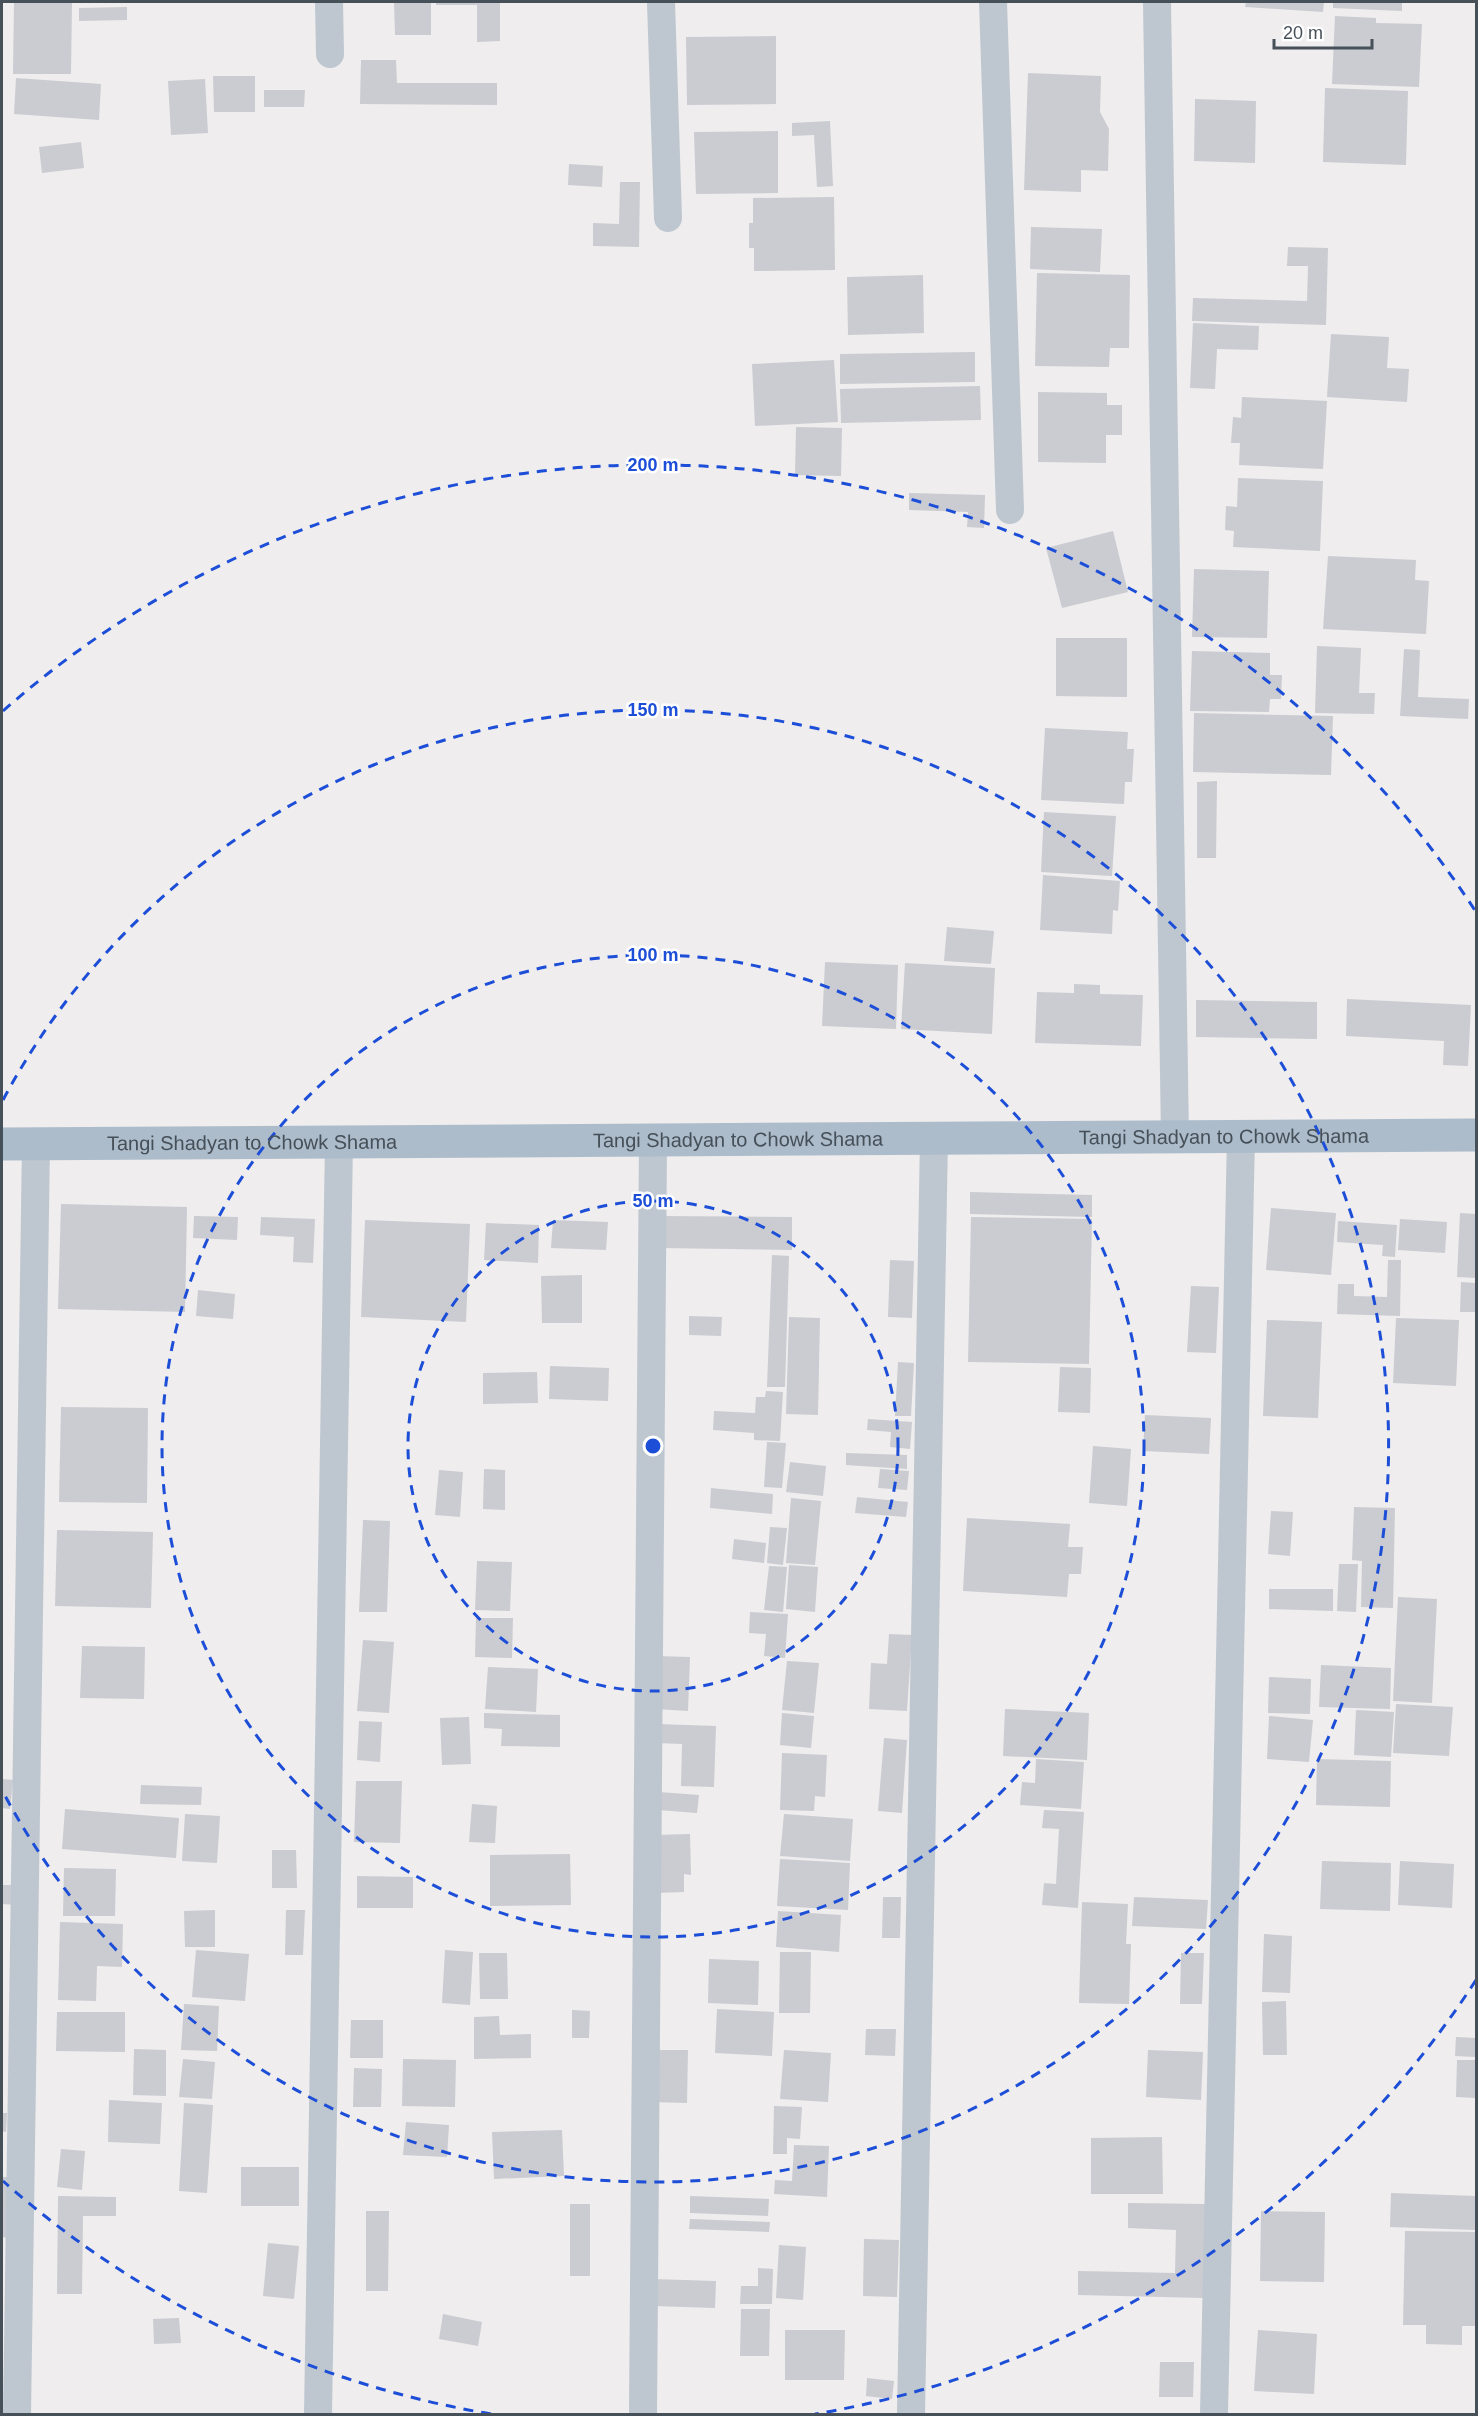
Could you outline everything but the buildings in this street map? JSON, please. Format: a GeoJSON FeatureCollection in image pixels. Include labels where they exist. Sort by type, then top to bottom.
{"type":"FeatureCollection","features":[{"type":"Feature","properties":{"kind":"main road","name":"Tangi Shadyan to Chowk Shama"},"geometry":{"type":"LineString","coordinates":[[2,1144],[1476,1135]]}},
{"type":"Feature","properties":{"kind":"street"},"geometry":{"type":"LineString","coordinates":[[329,2],[330,54]]}},
{"type":"Feature","properties":{"kind":"street"},"geometry":{"type":"LineString","coordinates":[[661,2],[668,218]]}},
{"type":"Feature","properties":{"kind":"street"},"geometry":{"type":"LineString","coordinates":[[993,2],[1010,510]]}},
{"type":"Feature","properties":{"kind":"street"},"geometry":{"type":"LineString","coordinates":[[1157,2],[1175,1137]]}},
{"type":"Feature","properties":{"kind":"street"},"geometry":{"type":"LineString","coordinates":[[1214,2415],[1241,1136]]}},
{"type":"Feature","properties":{"kind":"street"},"geometry":{"type":"LineString","coordinates":[[911,2415],[934,1138]]}},
{"type":"Feature","properties":{"kind":"street"},"geometry":{"type":"LineString","coordinates":[[643,2415],[653,1141]]}},
{"type":"Feature","properties":{"kind":"street"},"geometry":{"type":"LineString","coordinates":[[318,2415],[339,1142]]}},
{"type":"Feature","properties":{"kind":"street"},"geometry":{"type":"LineString","coordinates":[[17,2415],[36,1144]]}}]}
